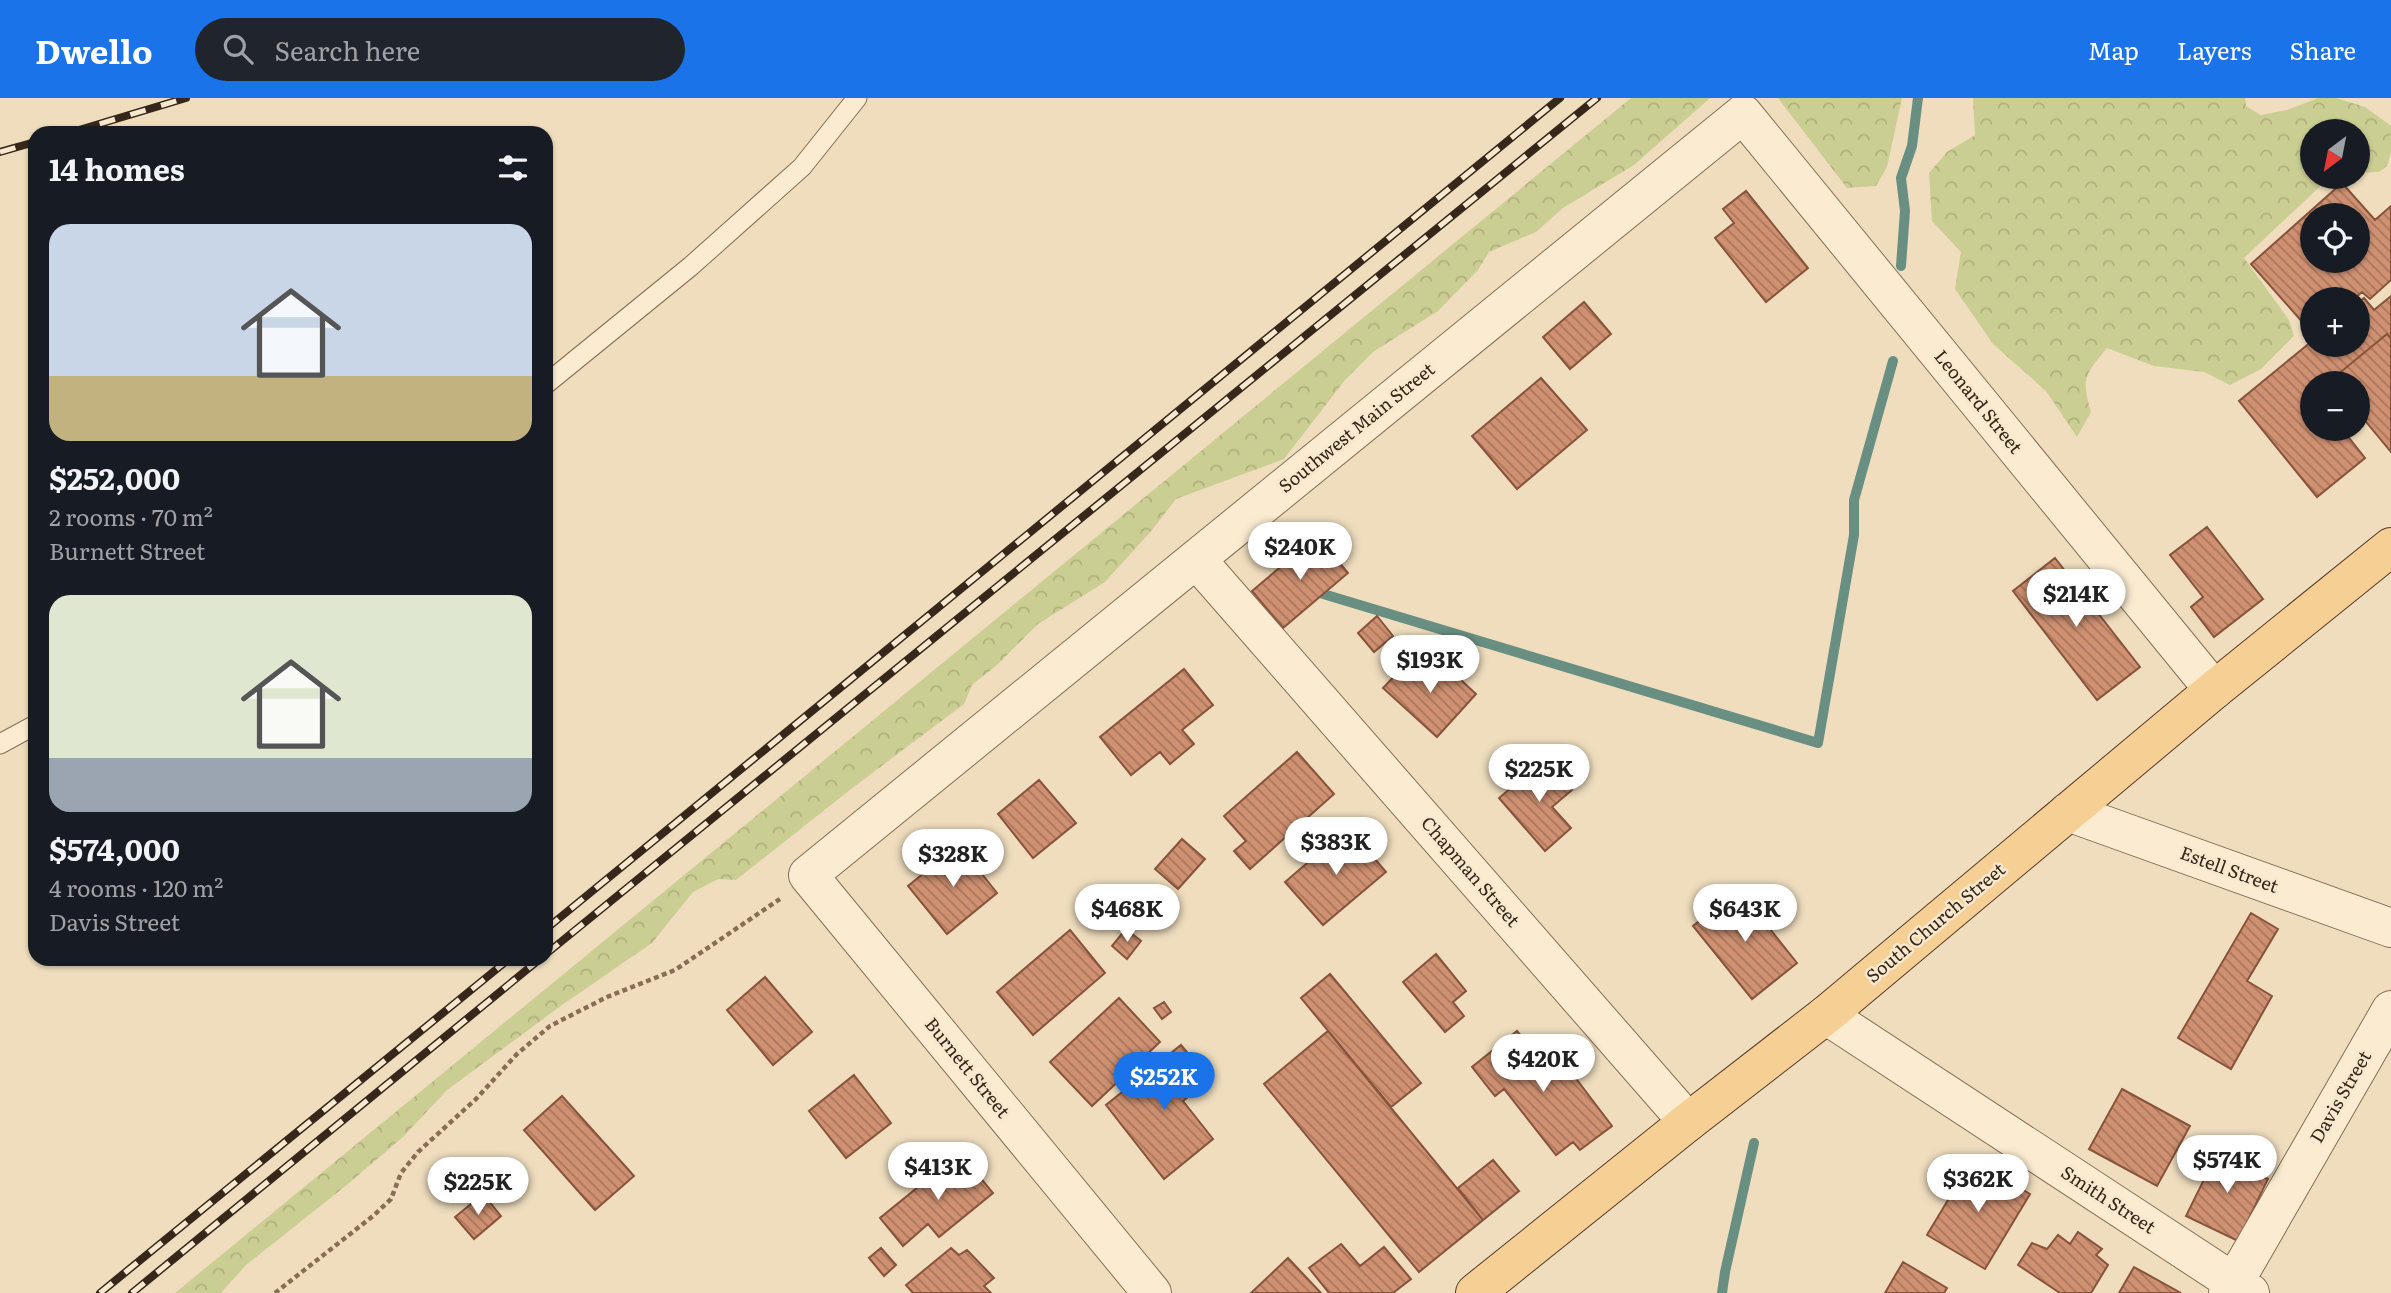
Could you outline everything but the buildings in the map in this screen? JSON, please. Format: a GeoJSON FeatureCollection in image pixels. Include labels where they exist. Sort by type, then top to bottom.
{"type":"FeatureCollection","features":[{"type":"Feature","properties":{"kind":"main road","name":"South Church Street"},"geometry":{"type":"LineString","coordinates":[[1475,1293],[1826,1015],[2067,812],[2391,547]]}},
{"type":"Feature","properties":{"kind":"street","name":"Southwest Main Street"},"geometry":{"type":"LineString","coordinates":[[808,875],[1743,114]]}},
{"type":"Feature","properties":{"kind":"street","name":"Leonard Street"},"geometry":{"type":"LineString","coordinates":[[1743,114],[2214,691]]}},
{"type":"Feature","properties":{"kind":"street","name":"Chapman Street"},"geometry":{"type":"LineString","coordinates":[[1196,559],[1688,1122]]}},
{"type":"Feature","properties":{"kind":"street","name":"Estell Street"},"geometry":{"type":"LineString","coordinates":[[2067,812],[2391,928]]}},
{"type":"Feature","properties":{"kind":"street","name":"Burnett Street"},"geometry":{"type":"LineString","coordinates":[[808,875],[1152,1293]]}},
{"type":"Feature","properties":{"kind":"street","name":"Davis Street"},"geometry":{"type":"LineString","coordinates":[[2237,1290],[2391,1010]]}},
{"type":"Feature","properties":{"kind":"street","name":"Smith Street"},"geometry":{"type":"LineString","coordinates":[[1826,1015],[2237,1290]]}},
{"type":"Feature","properties":{"kind":"lane"},"geometry":{"type":"LineString","coordinates":[[553,378],[691,266],[802,167],[857,98]]}},
{"type":"Feature","properties":{"kind":"lane"},"geometry":{"type":"LineString","coordinates":[[0,744],[28,728]]}},
{"type":"Feature","properties":{"kind":"path"},"geometry":{"type":"LineString","coordinates":[[275,1293],[391,1199],[401,1173],[418,1152],[476,1099],[517,1054],[551,1026],[607,997],[675,970],[774,904],[808,875]]}},
{"type":"Feature","properties":{"kind":"green space"},"geometry":{"type":"Polygon","coordinates":[[[1631,98],[1710,98],[1634,165],[1563,208],[1536,232],[1489,252],[1478,270],[1438,311],[1373,352],[1345,380],[1284,459],[1176,499],[1105,582],[1038,624],[997,665],[972,685],[964,704],[736,880],[718,879],[693,892],[652,943],[447,1090],[404,1136],[246,1265],[221,1293],[175,1293],[1631,98]]]}},
{"type":"Feature","properties":{"kind":"green space"},"geometry":{"type":"Polygon","coordinates":[[[1778,98],[1902,98],[1887,167],[1876,186],[1847,188],[1778,98]]]}},
{"type":"Feature","properties":{"kind":"green space"},"geometry":{"type":"Polygon","coordinates":[[[1973,98],[2245,98],[2246,106],[2261,115],[2287,110],[2318,98],[2336,98],[2365,107],[2391,126],[2391,152],[2387,166],[2379,172],[2370,172],[2370,119],[2300,119],[2300,189],[2317,189],[2244,258],[2289,320],[2294,336],[2261,369],[2230,385],[2204,372],[2154,366],[2107,348],[2087,377],[2086,391],[2091,412],[2077,437],[2046,391],[1993,344],[1955,289],[1961,252],[1932,221],[1929,173],[1947,152],[1975,135],[1973,98]]]}},
{"type":"Feature","properties":{"kind":"waterway"},"geometry":{"type":"LineString","coordinates":[[1901,266],[1905,211],[1901,178],[1912,146],[1918,98]]}},
{"type":"Feature","properties":{"kind":"waterway"},"geometry":{"type":"LineString","coordinates":[[1310,590],[1818,743],[1854,535],[1854,500],[1893,361]]}},
{"type":"Feature","properties":{"kind":"waterway"},"geometry":{"type":"LineString","coordinates":[[1722,1293],[1754,1143]]}},
{"type":"Feature","properties":{"kind":"railway"},"geometry":{"type":"LineString","coordinates":[[92,126],[186,98]]}},
{"type":"Feature","properties":{"kind":"railway"},"geometry":{"type":"LineString","coordinates":[[553,923],[1560,98]]}},
{"type":"Feature","properties":{"kind":"railway"},"geometry":{"type":"LineString","coordinates":[[553,948],[1597,98]]}},
{"type":"Feature","properties":{"kind":"railway"},"geometry":{"type":"LineString","coordinates":[[0,152],[28,144]]}},
{"type":"Feature","properties":{"kind":"railway"},"geometry":{"type":"LineString","coordinates":[[100,1293],[500,966]]}},
{"type":"Feature","properties":{"kind":"railway"},"geometry":{"type":"LineString","coordinates":[[132,1293],[531,966]]}}]}
